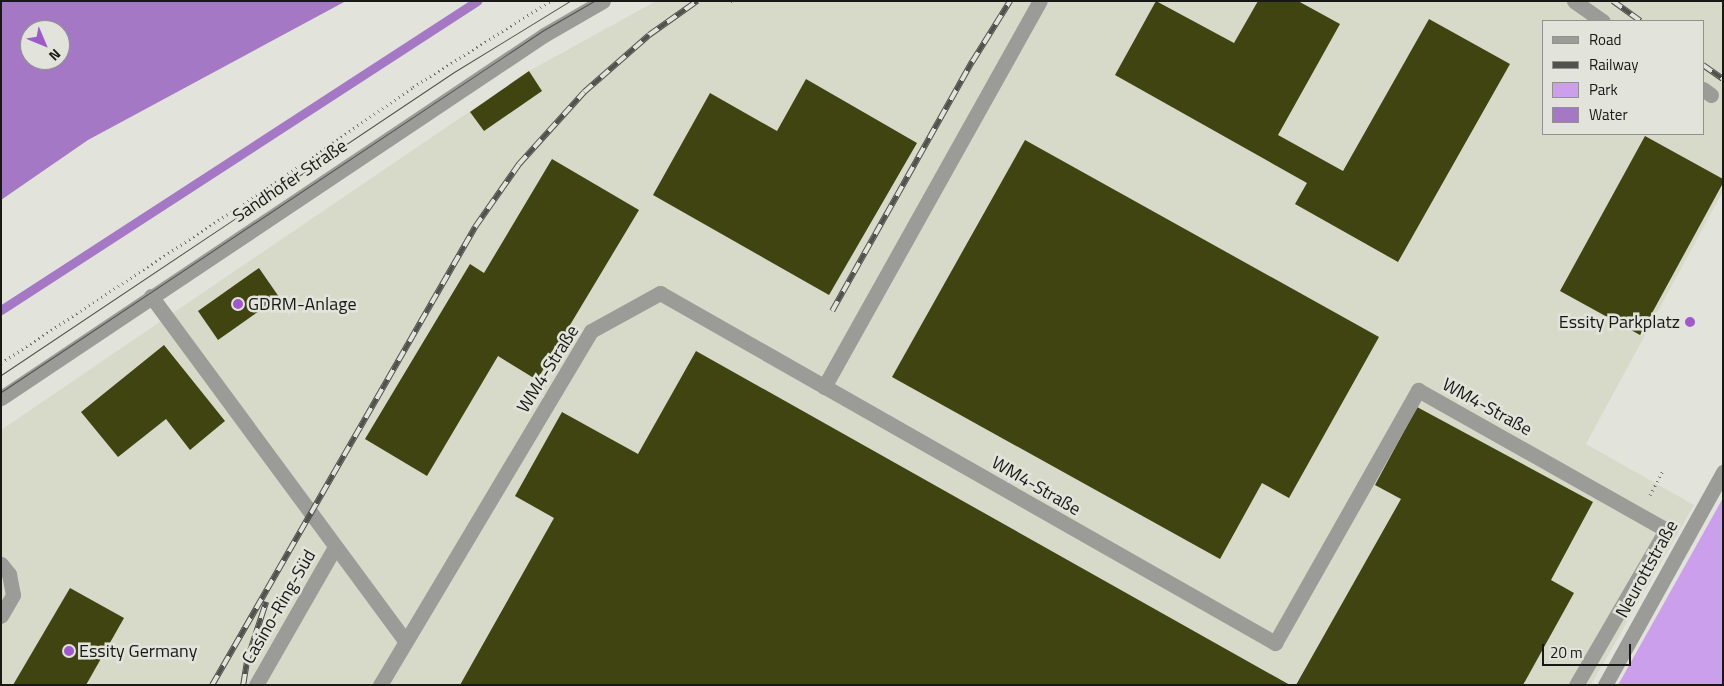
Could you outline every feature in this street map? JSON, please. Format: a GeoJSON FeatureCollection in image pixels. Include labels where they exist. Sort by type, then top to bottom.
{"type":"FeatureCollection","features":[{"type":"Feature","properties":{"kind":"street","name":"Sandhofer Straße"},"geometry":{"type":"LineString","coordinates":[[1,398],[544,35],[603,1]]}},
{"type":"Feature","properties":{"kind":"street"},"geometry":{"type":"LineString","coordinates":[[824,387],[1040,1]]}},
{"type":"Feature","properties":{"kind":"street"},"geometry":{"type":"LineString","coordinates":[[1574,1],[1602,20]]}},
{"type":"Feature","properties":{"kind":"street","name":"WM4-Straße"},"geometry":{"type":"LineString","coordinates":[[405,640],[591,331],[660,293],[1274,643],[1418,390],[1666,530],[1576,685]]}},
{"type":"Feature","properties":{"kind":"street"},"geometry":{"type":"LineString","coordinates":[[151,296],[405,640],[380,685]]}},
{"type":"Feature","properties":{"kind":"street","name":"Neurottstraße"},"geometry":{"type":"LineString","coordinates":[[1605,685],[1723,472]]}},
{"type":"Feature","properties":{"kind":"street","name":"Casino-Ring-Süd"},"geometry":{"type":"LineString","coordinates":[[256,685],[335,547]]}},
{"type":"Feature","properties":{"kind":"street"},"geometry":{"type":"LineString","coordinates":[[1,564],[9,574],[13,595],[1,616]]}},
{"type":"Feature","properties":{"kind":"path"},"geometry":{"type":"LineString","coordinates":[[1,363],[263,191],[413,87],[550,1]]}},
{"type":"Feature","properties":{"kind":"path"},"geometry":{"type":"LineString","coordinates":[[1656,484],[1663,471]]}},
{"type":"Feature","properties":{"kind":"shaded area"},"geometry":{"type":"Polygon","coordinates":[[[656,1],[1723,1],[1723,191],[1586,444],[1694,505],[1591,685],[1,685],[1,430],[529,71],[656,1]]]}},
{"type":"Feature","properties":{"kind":"green space"},"geometry":{"type":"Polygon","coordinates":[[[1723,498],[1723,685],[1618,685],[1723,498]]]}},
{"type":"Feature","properties":{"kind":"water"},"geometry":{"type":"Polygon","coordinates":[[[1,1],[346,1],[88,140],[1,200],[1,1]]]}},
{"type":"Feature","properties":{"kind":"building"},"geometry":{"type":"Polygon","coordinates":[[[1156,1],[1234,43],[1258,1],[1298,1],[1340,24],[1278,135],[1343,171],[1429,19],[1510,64],[1398,262],[1295,204],[1307,183],[1115,75],[1156,1]]]}},
{"type":"Feature","properties":{"kind":"building"},"geometry":{"type":"Polygon","coordinates":[[[529,71],[542,91],[484,131],[470,112],[529,71]]]}},
{"type":"Feature","properties":{"kind":"building"},"geometry":{"type":"Polygon","coordinates":[[[806,79],[917,143],[829,295],[653,195],[710,93],[777,131],[806,79]]]}},
{"type":"Feature","properties":{"kind":"building"},"geometry":{"type":"Polygon","coordinates":[[[1645,136],[1723,179],[1723,183],[1640,335],[1560,291],[1645,136]]]}},
{"type":"Feature","properties":{"kind":"building"},"geometry":{"type":"Polygon","coordinates":[[[1025,140],[1379,337],[1289,498],[1262,483],[1220,559],[892,377],[1025,140]]]}},
{"type":"Feature","properties":{"kind":"building"},"geometry":{"type":"Polygon","coordinates":[[[552,159],[639,210],[537,380],[498,356],[427,476],[365,439],[470,264],[484,273],[552,159]]]}},
{"type":"Feature","properties":{"kind":"building","name":"GDRM-Anlage"},"geometry":{"type":"Polygon","coordinates":[[[259,268],[279,297],[218,340],[198,311],[259,268]]]}},
{"type":"Feature","properties":{"kind":"building"},"geometry":{"type":"Polygon","coordinates":[[[164,345],[225,421],[190,450],[166,419],[118,457],[81,412],[164,345]]]}},
{"type":"Feature","properties":{"kind":"building"},"geometry":{"type":"Polygon","coordinates":[[[696,351],[1290,685],[460,685],[554,518],[515,496],[562,412],[638,454],[696,351]]]}},
{"type":"Feature","properties":{"kind":"building"},"geometry":{"type":"Polygon","coordinates":[[[1417,407],[1593,502],[1551,580],[1574,593],[1523,685],[1296,685],[1401,499],[1375,485],[1417,407]]]}},
{"type":"Feature","properties":{"kind":"building","name":"Essity Germany"},"geometry":{"type":"Polygon","coordinates":[[[70,588],[124,618],[86,685],[13,685],[70,588]]]}},
{"type":"Feature","properties":{"kind":"waterway"},"geometry":{"type":"LineString","coordinates":[[1,310],[477,1]]}},
{"type":"Feature","properties":{"kind":"tram line"},"geometry":{"type":"LineString","coordinates":[[1,375],[454,72],[570,1]]}},
{"type":"Feature","properties":{"kind":"tram line"},"geometry":{"type":"LineString","coordinates":[[1,392],[542,31],[594,1]]}},
{"type":"Feature","properties":{"kind":"railway"},"geometry":{"type":"LineString","coordinates":[[212,685],[475,227],[519,164],[584,92],[649,35],[697,1]]}},
{"type":"Feature","properties":{"kind":"railway"},"geometry":{"type":"LineString","coordinates":[[832,311],[972,62],[1010,1]]}},
{"type":"Feature","properties":{"kind":"railway"},"geometry":{"type":"LineString","coordinates":[[1613,1],[1640,20]]}},
{"type":"Feature","properties":{"kind":"railway"},"geometry":{"type":"LineString","coordinates":[[1704,66],[1723,79]]}},
{"type":"Feature","properties":{"kind":"railway"},"geometry":{"type":"LineString","coordinates":[[243,685],[247,660],[266,602]]}},
{"type":"Feature","properties":{"kind":"place","name":"GDRM-Anlage"},"geometry":{"type":"Point","coordinates":[238,304]}},
{"type":"Feature","properties":{"kind":"place","name":"Essity Parkplatz"},"geometry":{"type":"Point","coordinates":[1690,322]}},
{"type":"Feature","properties":{"kind":"place","name":"Essity Germany"},"geometry":{"type":"Point","coordinates":[69,651]}}]}
